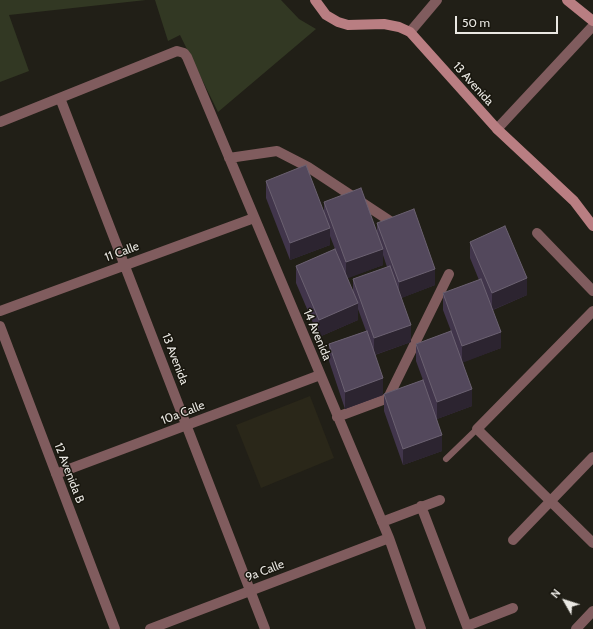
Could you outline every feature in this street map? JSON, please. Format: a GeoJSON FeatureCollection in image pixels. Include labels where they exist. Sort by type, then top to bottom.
{"type":"FeatureCollection","features":[{"type":"Feature","properties":{"kind":"street","name":"13 Avenida"},"geometry":{"type":"LineString","coordinates":[[315,0],[326,15],[338,22],[348,25],[384,24],[399,27],[410,32],[497,129],[574,201],[593,226]]}},
{"type":"Feature","properties":{"kind":"street"},"geometry":{"type":"LineString","coordinates":[[410,32],[438,0]]}},
{"type":"Feature","properties":{"kind":"street"},"geometry":{"type":"LineString","coordinates":[[567,0],[593,21]]}},
{"type":"Feature","properties":{"kind":"street"},"geometry":{"type":"LineString","coordinates":[[497,129],[593,26]]}},
{"type":"Feature","properties":{"kind":"street","name":"14 Avenida"},"geometry":{"type":"LineString","coordinates":[[60,98],[177,51],[184,52],[188,57],[337,417],[389,538],[421,629]]}},
{"type":"Feature","properties":{"kind":"street","name":"13 Avenida"},"geometry":{"type":"LineString","coordinates":[[60,98],[265,629]]}},
{"type":"Feature","properties":{"kind":"street"},"geometry":{"type":"LineString","coordinates":[[0,122],[60,98]]}},
{"type":"Feature","properties":{"kind":"street"},"geometry":{"type":"LineString","coordinates":[[229,158],[277,151],[308,167],[393,223]]}},
{"type":"Feature","properties":{"kind":"street","name":"11 Calle"},"geometry":{"type":"LineString","coordinates":[[0,311],[254,218]]}},
{"type":"Feature","properties":{"kind":"street"},"geometry":{"type":"LineString","coordinates":[[537,233],[593,291]]}},
{"type":"Feature","properties":{"kind":"street"},"geometry":{"type":"LineString","coordinates":[[337,417],[388,398],[449,274]]}},
{"type":"Feature","properties":{"kind":"street"},"geometry":{"type":"LineString","coordinates":[[593,312],[477,429],[593,543]]}},
{"type":"Feature","properties":{"kind":"street","name":"12 Avenida B"},"geometry":{"type":"LineString","coordinates":[[0,326],[115,629]]}},
{"type":"Feature","properties":{"kind":"street","name":"10a Calle"},"geometry":{"type":"LineString","coordinates":[[56,474],[320,375]]}},
{"type":"Feature","properties":{"kind":"street"},"geometry":{"type":"LineString","coordinates":[[513,540],[593,457]]}},
{"type":"Feature","properties":{"kind":"street"},"geometry":{"type":"LineString","coordinates":[[382,522],[440,500]]}},
{"type":"Feature","properties":{"kind":"street"},"geometry":{"type":"LineString","coordinates":[[421,506],[467,627],[513,608]]}},
{"type":"Feature","properties":{"kind":"street","name":"9a Calle"},"geometry":{"type":"LineString","coordinates":[[150,629],[389,538]]}},
{"type":"Feature","properties":{"kind":"street"},"geometry":{"type":"LineString","coordinates":[[576,629],[593,611]]}},
{"type":"Feature","properties":{"kind":"lane"},"geometry":{"type":"LineString","coordinates":[[446,459],[477,429]]}},
{"type":"Feature","properties":{"kind":"shaded area"},"geometry":{"type":"Polygon","coordinates":[[[310,396],[334,458],[261,488],[236,425],[310,396]]]}},
{"type":"Feature","properties":{"kind":"green space"},"geometry":{"type":"Polygon","coordinates":[[[0,0],[146,0],[9,15],[29,71],[0,82],[0,0]]]}},
{"type":"Feature","properties":{"kind":"green space"},"geometry":{"type":"Polygon","coordinates":[[[155,0],[281,0],[299,19],[316,29],[218,112],[180,35],[168,41],[155,0]]]}},
{"type":"Feature","properties":{"kind":"building"},"geometry":{"type":"Polygon","coordinates":[[[306,165],[330,228],[290,243],[266,181],[306,165]]]}},
{"type":"Feature","properties":{"kind":"building"},"geometry":{"type":"Polygon","coordinates":[[[361,188],[383,249],[346,262],[324,202],[361,188]]]}},
{"type":"Feature","properties":{"kind":"building"},"geometry":{"type":"Polygon","coordinates":[[[414,209],[435,269],[399,282],[377,223],[414,209]]]}},
{"type":"Feature","properties":{"kind":"building"},"geometry":{"type":"Polygon","coordinates":[[[505,226],[527,278],[492,293],[470,242],[505,226]]]}},
{"type":"Feature","properties":{"kind":"building"},"geometry":{"type":"Polygon","coordinates":[[[335,249],[358,303],[319,320],[296,266],[335,249]]]}},
{"type":"Feature","properties":{"kind":"building"},"geometry":{"type":"Polygon","coordinates":[[[390,266],[411,325],[374,338],[353,279],[390,266]]]}},
{"type":"Feature","properties":{"kind":"building"},"geometry":{"type":"Polygon","coordinates":[[[481,279],[501,332],[462,346],[443,293],[481,279]]]}},
{"type":"Feature","properties":{"kind":"building"},"geometry":{"type":"Polygon","coordinates":[[[367,331],[383,378],[345,392],[329,344],[367,331]]]}},
{"type":"Feature","properties":{"kind":"building"},"geometry":{"type":"Polygon","coordinates":[[[451,331],[472,389],[437,402],[416,344],[451,331]]]}},
{"type":"Feature","properties":{"kind":"building"},"geometry":{"type":"Polygon","coordinates":[[[423,380],[442,435],[403,449],[384,394],[423,380]]]}}]}
